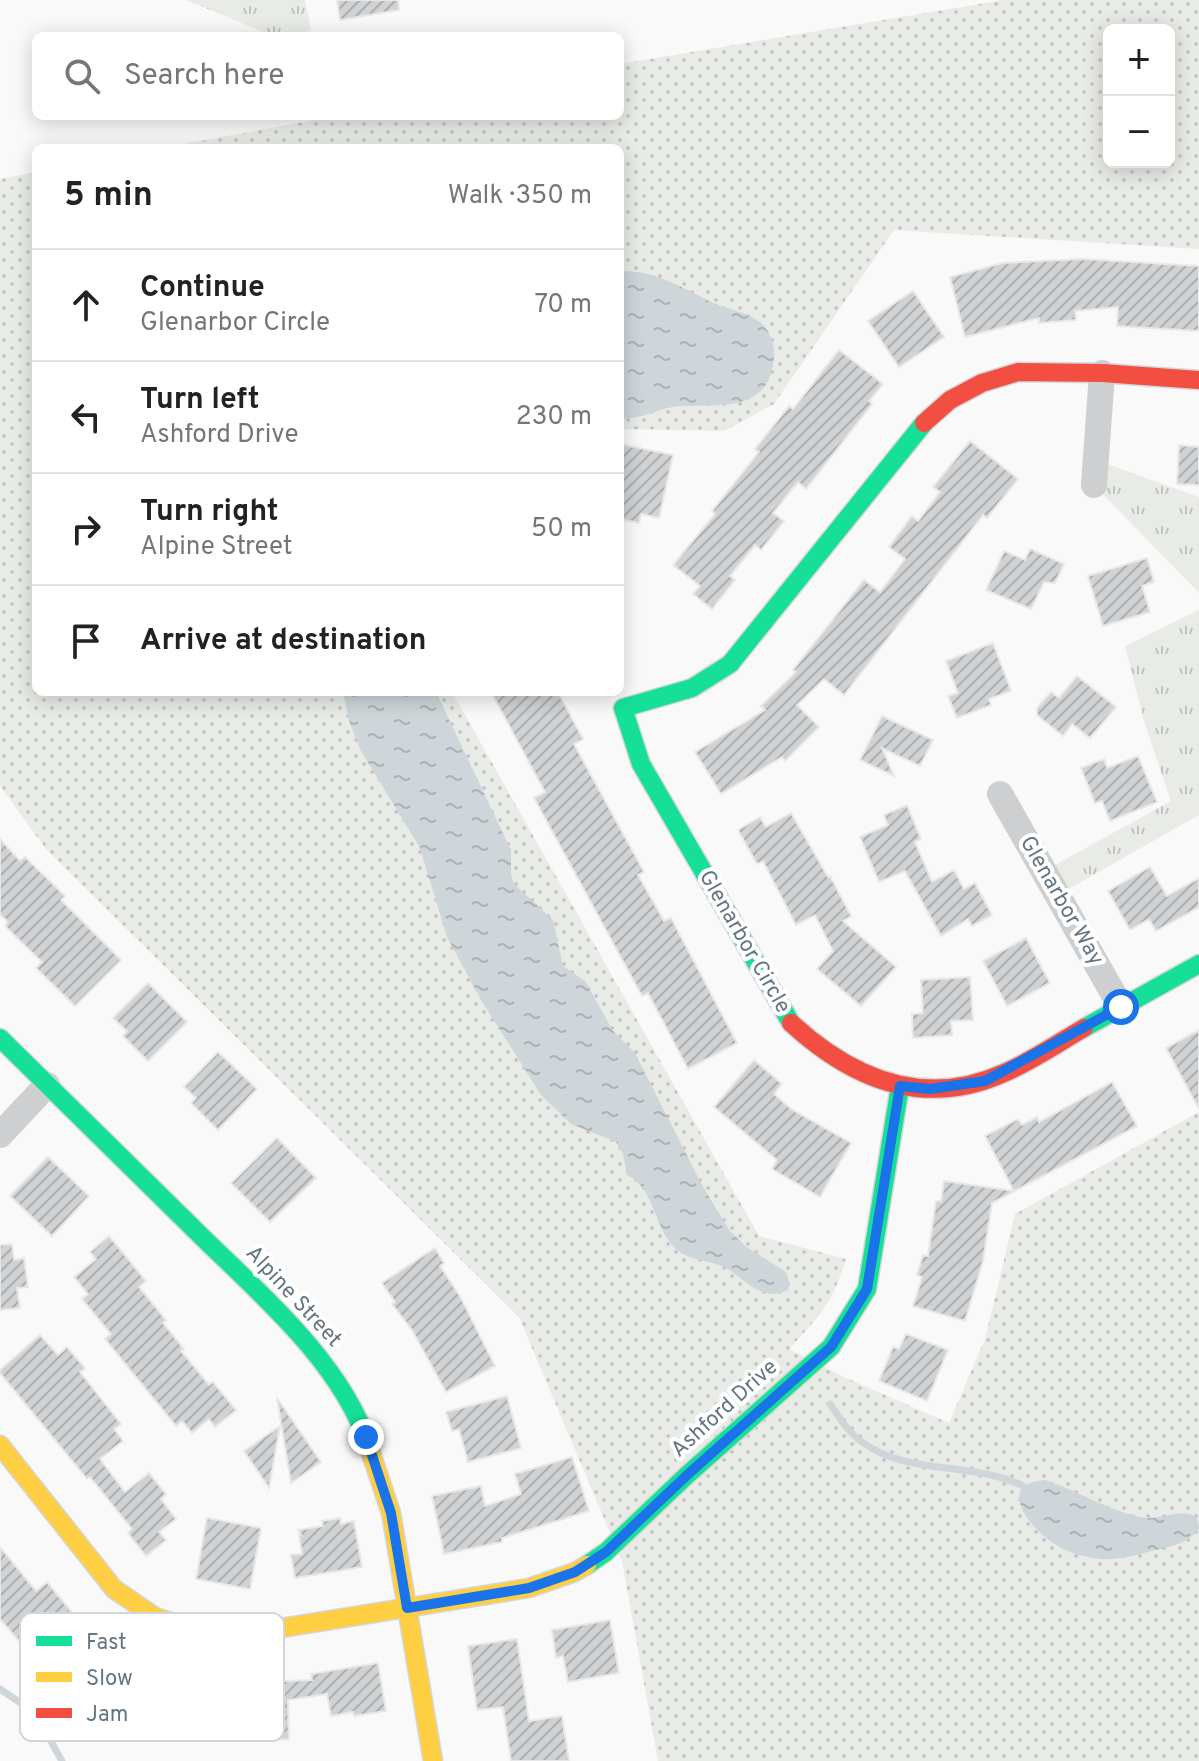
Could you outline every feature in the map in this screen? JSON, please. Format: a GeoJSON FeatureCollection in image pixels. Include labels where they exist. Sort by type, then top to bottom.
{"type":"FeatureCollection","features":[{"type":"Feature","properties":{"kind":"street","name":"Glenarbor Circle"},"geometry":{"type":"LineString","coordinates":[[1199,380],[1102,373],[1018,372],[982,383],[950,400],[921,425],[899,451],[730,664],[708,682],[683,693],[621,700],[641,764],[789,1021],[836,1062],[900,1086],[930,1089],[985,1081],[1199,964]]}},
{"type":"Feature","properties":{"kind":"street"},"geometry":{"type":"LineString","coordinates":[[1094,485],[1102,373]]}},
{"type":"Feature","properties":{"kind":"street","name":"Glenarbor Way"},"geometry":{"type":"LineString","coordinates":[[1000,794],[1121,1007]]}},
{"type":"Feature","properties":{"kind":"street","name":"Alpine Street"},"geometry":{"type":"LineString","coordinates":[[0,1038],[291,1325],[336,1381],[363,1428],[391,1513],[433,1761]]}},
{"type":"Feature","properties":{"kind":"street"},"geometry":{"type":"LineString","coordinates":[[0,1135],[47,1085]]}},
{"type":"Feature","properties":{"kind":"street","name":"Ashford Drive"},"geometry":{"type":"LineString","coordinates":[[284,1628],[529,1588],[575,1572],[606,1552],[831,1347],[867,1289],[900,1086]]}},
{"type":"Feature","properties":{"kind":"street","name":"Ashford Drive"},"geometry":{"type":"LineString","coordinates":[[0,1445],[114,1589],[149,1613]]}},
{"type":"Feature","properties":{"kind":"green space"},"geometry":{"type":"Polygon","coordinates":[[[186,0],[305,0],[311,30],[263,32],[186,0]]]}},
{"type":"Feature","properties":{"kind":"green space"},"geometry":{"type":"Polygon","coordinates":[[[1004,0],[1199,0],[1199,249],[894,230],[774,404],[724,431],[624,429],[624,144],[184,144],[314,120],[624,120],[624,63],[1004,0]]]}},
{"type":"Feature","properties":{"kind":"green space"},"geometry":{"type":"Polygon","coordinates":[[[32,173],[32,696],[454,696],[759,1236],[846,1259],[836,1288],[824,1308],[789,1349],[949,1423],[985,1339],[1015,1214],[1199,1112],[1199,1761],[658,1761],[622,1561],[519,1317],[46,849],[0,786],[0,179],[32,173]]]}},
{"type":"Feature","properties":{"kind":"green space"},"geometry":{"type":"Polygon","coordinates":[[[1096,460],[1199,497],[1199,593],[1094,485],[1096,460]]]}},
{"type":"Feature","properties":{"kind":"green space"},"geometry":{"type":"Polygon","coordinates":[[[1199,610],[1199,815],[1058,895],[1044,871],[1171,801],[1145,725],[1125,646],[1199,610]]]}},
{"type":"Feature","properties":{"kind":"water"},"geometry":{"type":"Polygon","coordinates":[[[624,271],[667,280],[711,302],[752,317],[765,327],[772,341],[774,357],[770,375],[763,388],[753,397],[726,405],[679,406],[624,418],[624,271]]]}},
{"type":"Feature","properties":{"kind":"water"},"geometry":{"type":"Polygon","coordinates":[[[344,696],[438,696],[511,850],[514,884],[553,920],[563,966],[585,981],[613,1031],[635,1053],[702,1185],[729,1230],[745,1246],[786,1272],[788,1290],[776,1294],[763,1292],[726,1268],[680,1252],[667,1239],[643,1188],[627,1175],[623,1154],[616,1142],[571,1124],[541,1095],[481,1000],[447,937],[420,848],[361,751],[350,724],[344,696]]]}},
{"type":"Feature","properties":{"kind":"water"},"geometry":{"type":"Polygon","coordinates":[[[1045,1480],[1133,1515],[1153,1518],[1186,1513],[1193,1515],[1199,1528],[1180,1543],[1117,1559],[1067,1551],[1044,1536],[1021,1507],[1019,1497],[1022,1489],[1030,1483],[1045,1480]]]}},
{"type":"Feature","properties":{"kind":"building"},"geometry":{"type":"Polygon","coordinates":[[[337,0],[398,0],[399,10],[340,20],[337,0]]]}},
{"type":"Feature","properties":{"kind":"building"},"geometry":{"type":"Polygon","coordinates":[[[1082,259],[1199,266],[1199,331],[1117,326],[1118,307],[1075,311],[1076,320],[1039,323],[1039,318],[965,337],[950,277],[1003,263],[1082,259]]]}},
{"type":"Feature","properties":{"kind":"building"},"geometry":{"type":"Polygon","coordinates":[[[913,291],[944,337],[899,367],[868,321],[913,291]]]}},
{"type":"Feature","properties":{"kind":"building"},"geometry":{"type":"Polygon","coordinates":[[[839,350],[883,384],[869,401],[872,404],[806,489],[798,482],[773,513],[784,521],[761,550],[755,545],[730,576],[735,580],[712,609],[693,594],[700,586],[673,565],[715,514],[712,511],[759,452],[755,449],[789,406],[793,409],[839,350]]]}},
{"type":"Feature","properties":{"kind":"building"},"geometry":{"type":"Polygon","coordinates":[[[970,441],[1018,479],[987,518],[983,515],[844,695],[824,679],[797,705],[819,727],[785,761],[782,757],[721,794],[695,752],[765,710],[761,706],[796,672],[793,670],[864,580],[880,592],[905,559],[889,547],[912,516],[918,521],[940,492],[933,487],[970,441]]]}},
{"type":"Feature","properties":{"kind":"building"},"geometry":{"type":"Polygon","coordinates":[[[624,445],[673,455],[659,518],[641,514],[639,523],[624,520],[624,445]]]}},
{"type":"Feature","properties":{"kind":"building"},"geometry":{"type":"Polygon","coordinates":[[[1179,445],[1199,447],[1199,485],[1177,484],[1179,445]]]}},
{"type":"Feature","properties":{"kind":"building"},"geometry":{"type":"Polygon","coordinates":[[[1030,549],[1064,564],[1055,583],[1044,582],[1031,609],[986,590],[1004,551],[1025,560],[1030,549]]]}},
{"type":"Feature","properties":{"kind":"building"},"geometry":{"type":"Polygon","coordinates":[[[1147,558],[1154,582],[1142,586],[1150,612],[1103,626],[1088,576],[1147,558]]]}},
{"type":"Feature","properties":{"kind":"building"},"geometry":{"type":"Polygon","coordinates":[[[993,643],[1011,691],[989,699],[991,705],[957,718],[948,696],[958,693],[946,661],[993,643]]]}},
{"type":"Feature","properties":{"kind":"building"},"geometry":{"type":"Polygon","coordinates":[[[1077,676],[1116,707],[1090,738],[1072,724],[1063,736],[1037,715],[1037,708],[1051,692],[1059,698],[1077,676]]]}},
{"type":"Feature","properties":{"kind":"building"},"geometry":{"type":"Polygon","coordinates":[[[493,696],[560,696],[583,739],[574,744],[644,872],[638,875],[664,921],[671,918],[737,1043],[688,1069],[648,993],[642,996],[534,798],[545,792],[493,696]]]}},
{"type":"Feature","properties":{"kind":"building"},"geometry":{"type":"Polygon","coordinates":[[[882,716],[933,740],[920,766],[882,748],[894,776],[860,760],[882,716]]]}},
{"type":"Feature","properties":{"kind":"building"},"geometry":{"type":"Polygon","coordinates":[[[1138,756],[1157,802],[1110,821],[1102,801],[1095,803],[1081,768],[1104,759],[1107,768],[1138,756]]]}},
{"type":"Feature","properties":{"kind":"building"},"geometry":{"type":"Polygon","coordinates":[[[907,805],[921,839],[915,842],[932,882],[954,870],[964,889],[975,883],[992,915],[972,926],[968,919],[941,936],[905,871],[879,882],[860,837],[888,825],[884,815],[907,805]]]}},
{"type":"Feature","properties":{"kind":"building"},"geometry":{"type":"Polygon","coordinates":[[[791,813],[851,916],[843,921],[896,967],[861,1006],[817,969],[833,951],[815,915],[796,925],[763,861],[757,864],[738,830],[760,817],[766,827],[791,813]]]}},
{"type":"Feature","properties":{"kind":"building"},"geometry":{"type":"Polygon","coordinates":[[[0,839],[20,861],[25,857],[65,896],[61,900],[121,960],[75,1006],[36,968],[42,962],[5,926],[8,922],[0,914],[0,839]]]}},
{"type":"Feature","properties":{"kind":"building"},"geometry":{"type":"Polygon","coordinates":[[[1150,867],[1167,896],[1199,878],[1199,907],[1156,931],[1149,919],[1130,930],[1108,891],[1150,867]]]}},
{"type":"Feature","properties":{"kind":"building"},"geometry":{"type":"Polygon","coordinates":[[[1026,938],[1050,983],[1007,1006],[983,961],[1026,938]]]}},
{"type":"Feature","properties":{"kind":"building"},"geometry":{"type":"Polygon","coordinates":[[[970,977],[973,1020],[951,1021],[952,1035],[913,1038],[912,1014],[923,1013],[921,980],[970,977]]]}},
{"type":"Feature","properties":{"kind":"building"},"geometry":{"type":"Polygon","coordinates":[[[148,983],[187,1022],[148,1061],[123,1036],[127,1031],[113,1018],[148,983]]]}},
{"type":"Feature","properties":{"kind":"building"},"geometry":{"type":"Polygon","coordinates":[[[1199,1030],[1199,1109],[1166,1048],[1199,1030]]]}},
{"type":"Feature","properties":{"kind":"building"},"geometry":{"type":"Polygon","coordinates":[[[218,1052],[257,1089],[218,1130],[191,1103],[196,1098],[184,1087],[218,1052]]]}},
{"type":"Feature","properties":{"kind":"building"},"geometry":{"type":"Polygon","coordinates":[[[754,1060],[782,1084],[774,1094],[791,1109],[851,1143],[820,1197],[772,1169],[777,1160],[714,1107],[754,1060]]]}},
{"type":"Feature","properties":{"kind":"building"},"geometry":{"type":"Polygon","coordinates":[[[1112,1082],[1137,1126],[992,1203],[983,1261],[965,1321],[913,1306],[922,1277],[917,1275],[923,1255],[928,1256],[936,1201],[941,1201],[944,1181],[1014,1191],[985,1136],[1018,1119],[1022,1125],[1037,1117],[1039,1122],[1112,1082]]]}},
{"type":"Feature","properties":{"kind":"building"},"geometry":{"type":"Polygon","coordinates":[[[277,1138],[316,1178],[270,1222],[231,1183],[277,1138]]]}},
{"type":"Feature","properties":{"kind":"building"},"geometry":{"type":"Polygon","coordinates":[[[48,1157],[89,1196],[52,1236],[10,1196],[48,1157]]]}},
{"type":"Feature","properties":{"kind":"building"},"geometry":{"type":"Polygon","coordinates":[[[109,1236],[146,1281],[139,1287],[166,1320],[163,1323],[184,1349],[181,1351],[209,1385],[213,1382],[236,1410],[215,1427],[209,1419],[192,1433],[182,1421],[176,1426],[105,1339],[111,1334],[82,1299],[88,1294],[74,1277],[96,1259],[90,1252],[109,1236]]]}},
{"type":"Feature","properties":{"kind":"building"},"geometry":{"type":"Polygon","coordinates":[[[12,1244],[14,1260],[24,1258],[28,1287],[17,1288],[20,1308],[0,1310],[0,1245],[12,1244]]]}},
{"type":"Feature","properties":{"kind":"building"},"geometry":{"type":"Polygon","coordinates":[[[435,1248],[444,1263],[440,1266],[461,1298],[495,1366],[446,1392],[382,1283],[435,1248]]]}},
{"type":"Feature","properties":{"kind":"building"},"geometry":{"type":"Polygon","coordinates":[[[906,1334],[948,1350],[927,1401],[879,1381],[893,1347],[899,1349],[906,1334]]]}},
{"type":"Feature","properties":{"kind":"building"},"geometry":{"type":"Polygon","coordinates":[[[40,1335],[58,1355],[67,1347],[85,1368],[80,1372],[121,1424],[114,1429],[123,1441],[100,1459],[125,1492],[149,1473],[166,1494],[161,1499],[176,1519],[159,1532],[166,1540],[146,1556],[128,1533],[132,1529],[0,1373],[40,1335]]]}},
{"type":"Feature","properties":{"kind":"building"},"geometry":{"type":"Polygon","coordinates":[[[507,1396],[521,1448],[468,1462],[459,1429],[452,1431],[446,1412],[507,1396]]]}},
{"type":"Feature","properties":{"kind":"building"},"geometry":{"type":"Polygon","coordinates":[[[277,1398],[321,1462],[291,1483],[277,1398]]]}},
{"type":"Feature","properties":{"kind":"building"},"geometry":{"type":"Polygon","coordinates":[[[280,1426],[269,1488],[244,1451],[280,1426]]]}},
{"type":"Feature","properties":{"kind":"building"},"geometry":{"type":"Polygon","coordinates":[[[572,1457],[589,1511],[502,1538],[502,1542],[444,1554],[432,1496],[481,1486],[485,1506],[521,1494],[515,1474],[572,1457]]]}},
{"type":"Feature","properties":{"kind":"building"},"geometry":{"type":"Polygon","coordinates":[[[207,1518],[261,1528],[250,1589],[196,1579],[207,1518]]]}},
{"type":"Feature","properties":{"kind":"building"},"geometry":{"type":"Polygon","coordinates":[[[340,1518],[341,1524],[354,1521],[362,1567],[295,1578],[291,1555],[302,1554],[298,1530],[323,1526],[322,1521],[340,1518]]]}},
{"type":"Feature","properties":{"kind":"building"},"geometry":{"type":"Polygon","coordinates":[[[0,1547],[36,1591],[47,1582],[71,1611],[20,1613],[20,1642],[0,1619],[0,1547]]]}},
{"type":"Feature","properties":{"kind":"building"},"geometry":{"type":"Polygon","coordinates":[[[610,1620],[619,1673],[568,1682],[563,1656],[556,1658],[552,1630],[610,1620]]]}},
{"type":"Feature","properties":{"kind":"building"},"geometry":{"type":"Polygon","coordinates":[[[517,1639],[529,1721],[562,1716],[569,1761],[511,1761],[503,1707],[477,1710],[468,1646],[517,1639]]]}},
{"type":"Feature","properties":{"kind":"building"},"geometry":{"type":"Polygon","coordinates":[[[378,1663],[386,1711],[331,1716],[327,1694],[288,1700],[289,1739],[284,1739],[284,1681],[312,1680],[311,1674],[378,1663]]]}},
{"type":"Feature","properties":{"kind":"waterway"},"geometry":{"type":"LineString","coordinates":[[830,1404],[852,1434],[880,1453],[920,1464],[983,1473],[1023,1486]]}},
{"type":"Feature","properties":{"kind":"waterway"},"geometry":{"type":"LineString","coordinates":[[0,1689],[20,1703]]}},
{"type":"Feature","properties":{"kind":"waterway"},"geometry":{"type":"LineString","coordinates":[[51,1741],[62,1761]]}},
{"type":"Feature","properties":{"kind":"traffic: fast"},"geometry":{"type":"LineString","coordinates":[[791,1023],[641,764],[623,708],[692,688],[730,664],[924,423]]}},
{"type":"Feature","properties":{"kind":"traffic: fast"},"geometry":{"type":"LineString","coordinates":[[1084,1028],[1199,964]]}},
{"type":"Feature","properties":{"kind":"traffic: fast"},"geometry":{"type":"LineString","coordinates":[[0,1038],[293,1327],[337,1383],[355,1413],[368,1444]]}},
{"type":"Feature","properties":{"kind":"traffic: fast"},"geometry":{"type":"LineString","coordinates":[[587,1565],[606,1552],[831,1347],[867,1289],[900,1086]]}},
{"type":"Feature","properties":{"kind":"traffic: slow"},"geometry":{"type":"LineString","coordinates":[[368,1444],[391,1513],[433,1761]]}},
{"type":"Feature","properties":{"kind":"traffic: slow"},"geometry":{"type":"LineString","coordinates":[[0,1445],[114,1589],[149,1613]]}},
{"type":"Feature","properties":{"kind":"traffic: slow"},"geometry":{"type":"LineString","coordinates":[[284,1627],[529,1588],[587,1565]]}},
{"type":"Feature","properties":{"kind":"traffic: jam"},"geometry":{"type":"LineString","coordinates":[[924,423],[950,400],[982,383],[1018,372],[1102,373],[1199,380]]}},
{"type":"Feature","properties":{"kind":"traffic: jam"},"geometry":{"type":"LineString","coordinates":[[791,1023],[814,1043],[864,1073],[918,1088],[946,1088],[1004,1073],[1084,1028]]}},
{"type":"Feature","properties":{"kind":"route"},"geometry":{"type":"LineString","coordinates":[[366,1437],[391,1513],[407,1608],[529,1588],[575,1572],[606,1552],[831,1347],[867,1289],[900,1086],[930,1089],[985,1081],[1005,1073],[1121,1007]]}}]}
